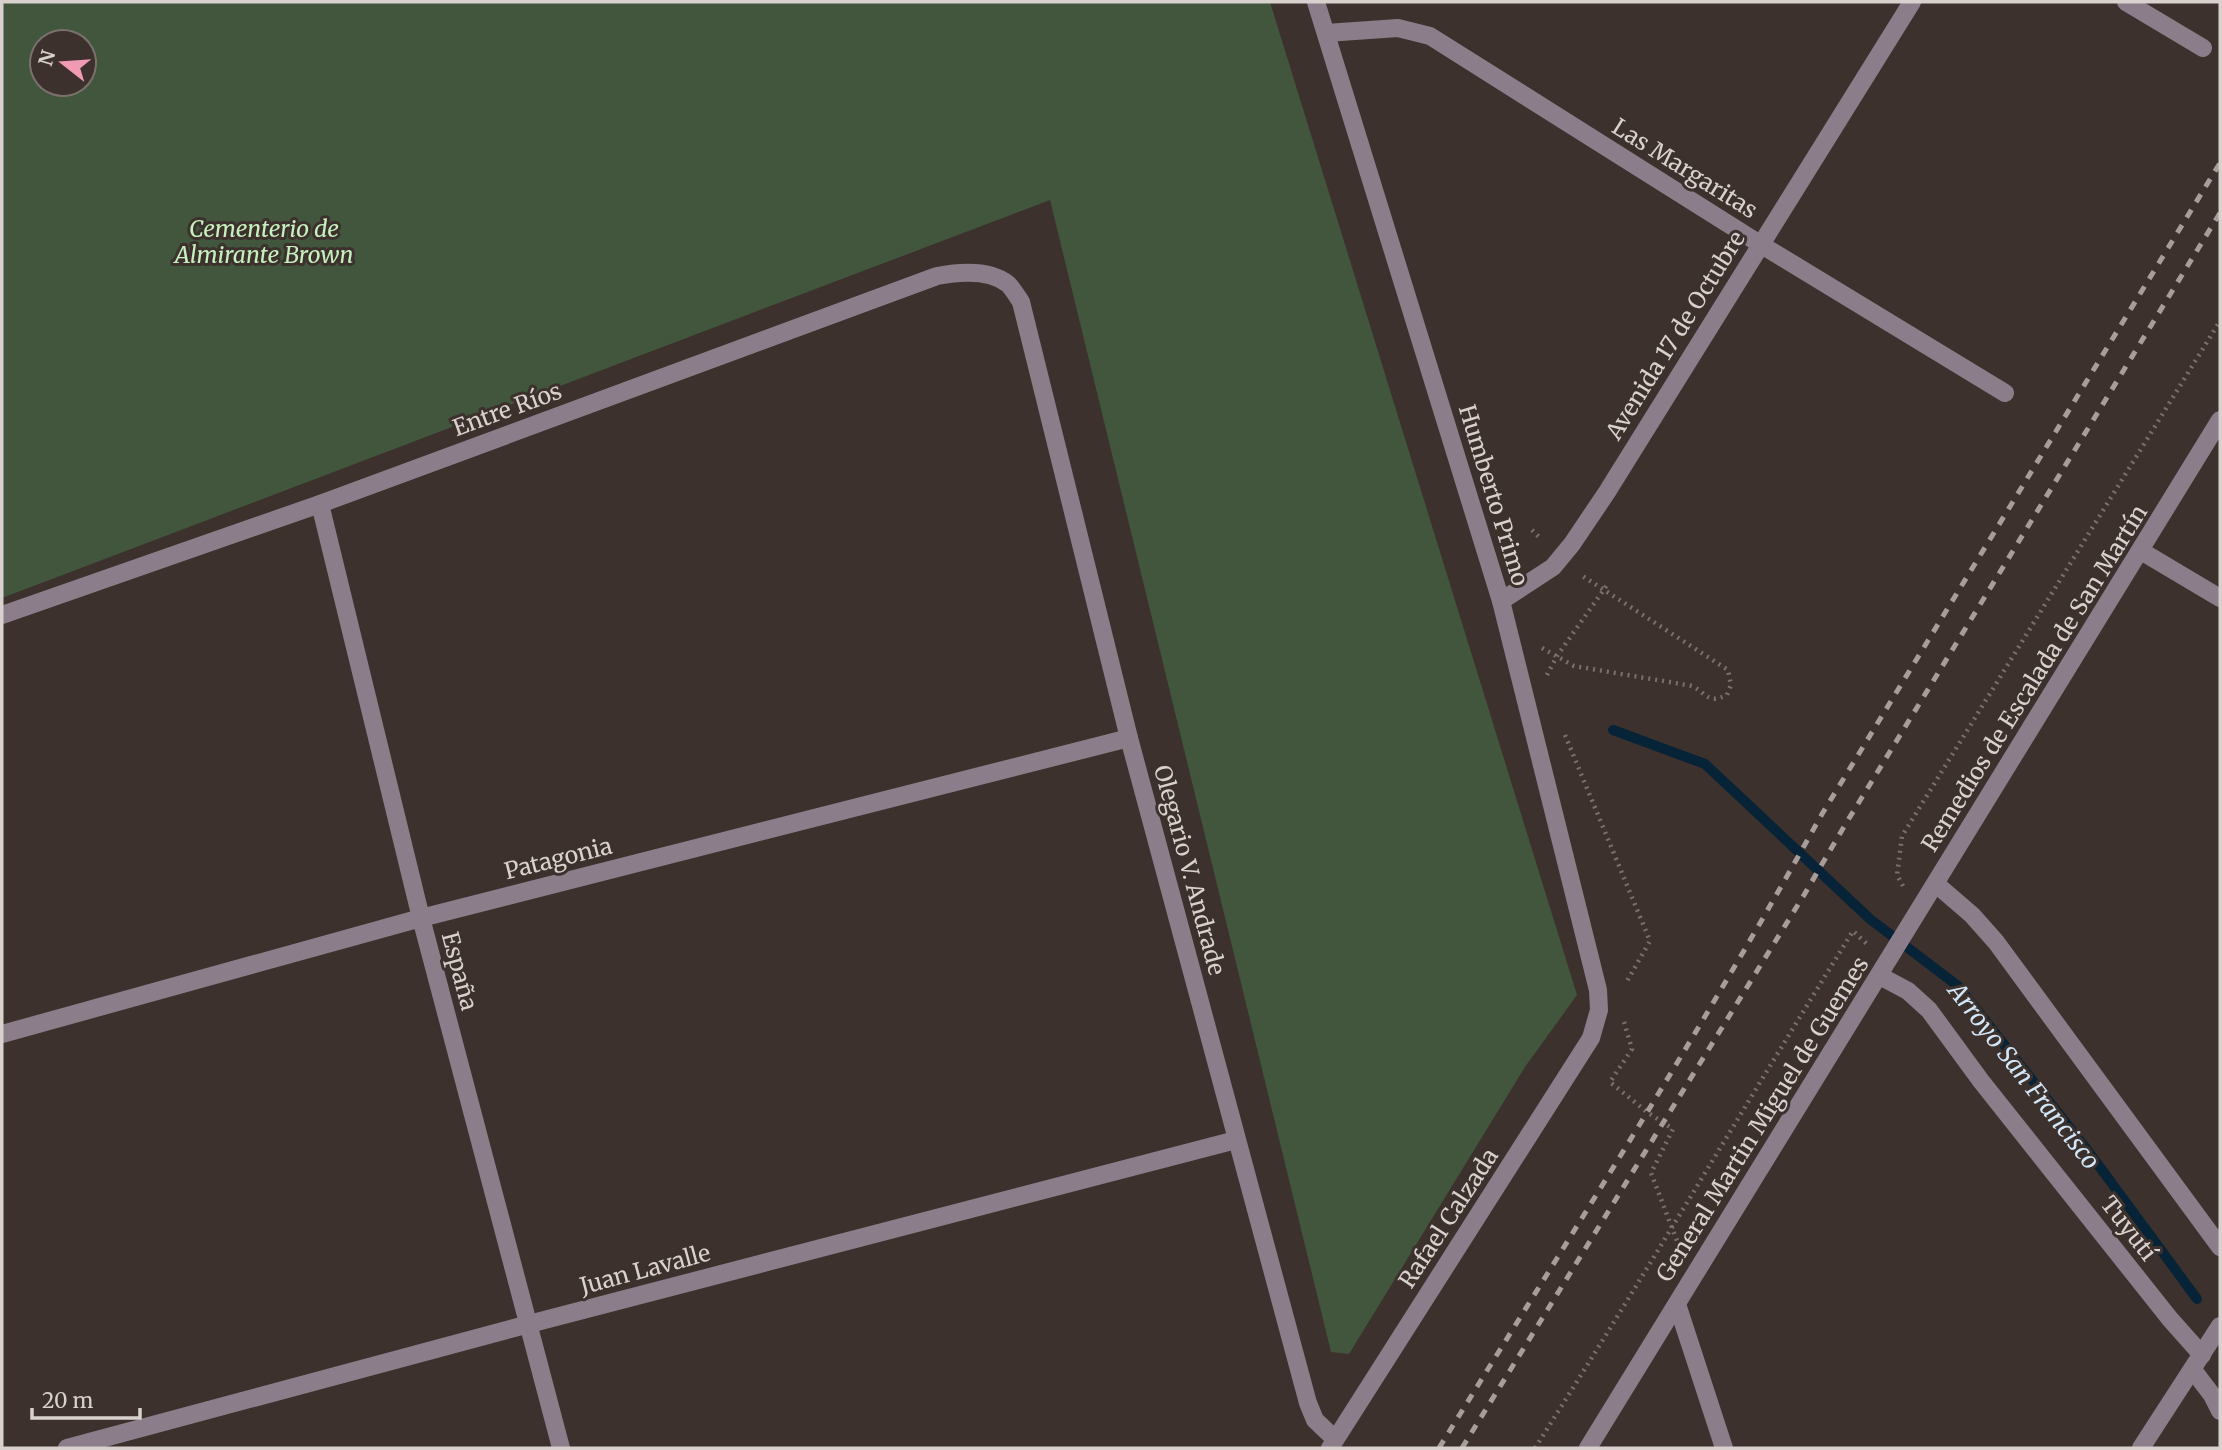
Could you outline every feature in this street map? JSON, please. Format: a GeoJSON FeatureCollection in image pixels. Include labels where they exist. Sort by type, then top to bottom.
{"type":"FeatureCollection","features":[{"type":"Feature","properties":{"kind":"street","name":"Humberto Primo"},"geometry":{"type":"LineString","coordinates":[[1316,2],[1501,601],[1598,990],[1599,1010]]}},
{"type":"Feature","properties":{"kind":"street","name":"Avenida 17 de Octubre"},"geometry":{"type":"LineString","coordinates":[[1501,601],[1553,567],[1607,492],[1912,2]]}},
{"type":"Feature","properties":{"kind":"street"},"geometry":{"type":"LineString","coordinates":[[2126,2],[2203,48]]}},
{"type":"Feature","properties":{"kind":"street","name":"Las Margaritas"},"geometry":{"type":"LineString","coordinates":[[1326,33],[1398,27],[1430,36],[1760,244],[2005,393]]}},
{"type":"Feature","properties":{"kind":"street","name":"Entre Ríos"},"geometry":{"type":"LineString","coordinates":[[2,615],[320,504],[937,276],[958,272],[996,277],[1010,285],[1021,302]]}},
{"type":"Feature","properties":{"kind":"street","name":"Olegario V. Andrade"},"geometry":{"type":"LineString","coordinates":[[1021,302],[1129,737],[1236,1140],[1308,1403],[1315,1420],[1332,1444]]}},
{"type":"Feature","properties":{"kind":"street","name":"Remedios de Escalada de San Martín"},"geometry":{"type":"LineString","coordinates":[[1885,968],[2220,420]]}},
{"type":"Feature","properties":{"kind":"street","name":"España"},"geometry":{"type":"LineString","coordinates":[[320,504],[421,919],[561,1448]]}},
{"type":"Feature","properties":{"kind":"street"},"geometry":{"type":"LineString","coordinates":[[2141,551],[2220,598]]}},
{"type":"Feature","properties":{"kind":"street","name":"Patagonia"},"geometry":{"type":"LineString","coordinates":[[2,1034],[421,919],[1129,737]]}},
{"type":"Feature","properties":{"kind":"street"},"geometry":{"type":"LineString","coordinates":[[1936,884],[1972,915],[1996,943],[2220,1247]]}},
{"type":"Feature","properties":{"kind":"street","name":"General Martin Miguel de Guemes"},"geometry":{"type":"LineString","coordinates":[[1588,1448],[1885,968]]}},
{"type":"Feature","properties":{"kind":"street","name":"Tuyutí"},"geometry":{"type":"LineString","coordinates":[[1885,968],[1929,1010],[2170,1319],[2197,1362],[2220,1411]]}},
{"type":"Feature","properties":{"kind":"street","name":"Rafael Calzada"},"geometry":{"type":"LineString","coordinates":[[1332,1444],[1591,1038],[1599,1010]]}},
{"type":"Feature","properties":{"kind":"street","name":"Juan Lavalle"},"geometry":{"type":"LineString","coordinates":[[66,1448],[1236,1140]]}},
{"type":"Feature","properties":{"kind":"street"},"geometry":{"type":"LineString","coordinates":[[1677,1304],[1724,1448]]}},
{"type":"Feature","properties":{"kind":"street"},"geometry":{"type":"LineString","coordinates":[[2141,1448],[2220,1326]]}},
{"type":"Feature","properties":{"kind":"path"},"geometry":{"type":"LineString","coordinates":[[1898,896],[1903,886],[1897,876],[1902,836],[2220,321]]}},
{"type":"Feature","properties":{"kind":"path"},"geometry":{"type":"LineString","coordinates":[[1532,530],[1571,569],[1605,587],[1728,670],[1731,685],[1727,695],[1717,700],[1706,697],[1693,687],[1574,666],[1542,648]]}},
{"type":"Feature","properties":{"kind":"path"},"geometry":{"type":"LineString","coordinates":[[1544,684],[1557,656],[1605,587]]}},
{"type":"Feature","properties":{"kind":"path"},"geometry":{"type":"LineString","coordinates":[[1565,735],[1650,941],[1623,989]]}},
{"type":"Feature","properties":{"kind":"path"},"geometry":{"type":"LineString","coordinates":[[1535,1448],[1673,1228],[1745,1105],[1853,931],[1869,947]]}},
{"type":"Feature","properties":{"kind":"path"},"geometry":{"type":"LineString","coordinates":[[1623,1018],[1632,1049],[1610,1082],[1673,1129],[1651,1173],[1692,1280]]}},
{"type":"Feature","properties":{"kind":"green space","name":"Cementerio de Almirante Brown"},"geometry":{"type":"Polygon","coordinates":[[[2,2],[1270,2],[1577,995],[1525,1067],[1349,1354],[1331,1352],[1050,200],[2,598],[2,2]]]}},
{"type":"Feature","properties":{"kind":"waterway","name":"Arroyo San Francisco"},"geometry":{"type":"LineString","coordinates":[[1613,730],[1705,764],[1870,919],[1958,986],[2085,1147],[2197,1299]]}},
{"type":"Feature","properties":{"kind":"railway"},"geometry":{"type":"LineString","coordinates":[[1439,1448],[1586,1212],[1822,814],[2220,163]]}},
{"type":"Feature","properties":{"kind":"railway"},"geometry":{"type":"LineString","coordinates":[[1462,1448],[1804,895],[2220,213]]}}]}
